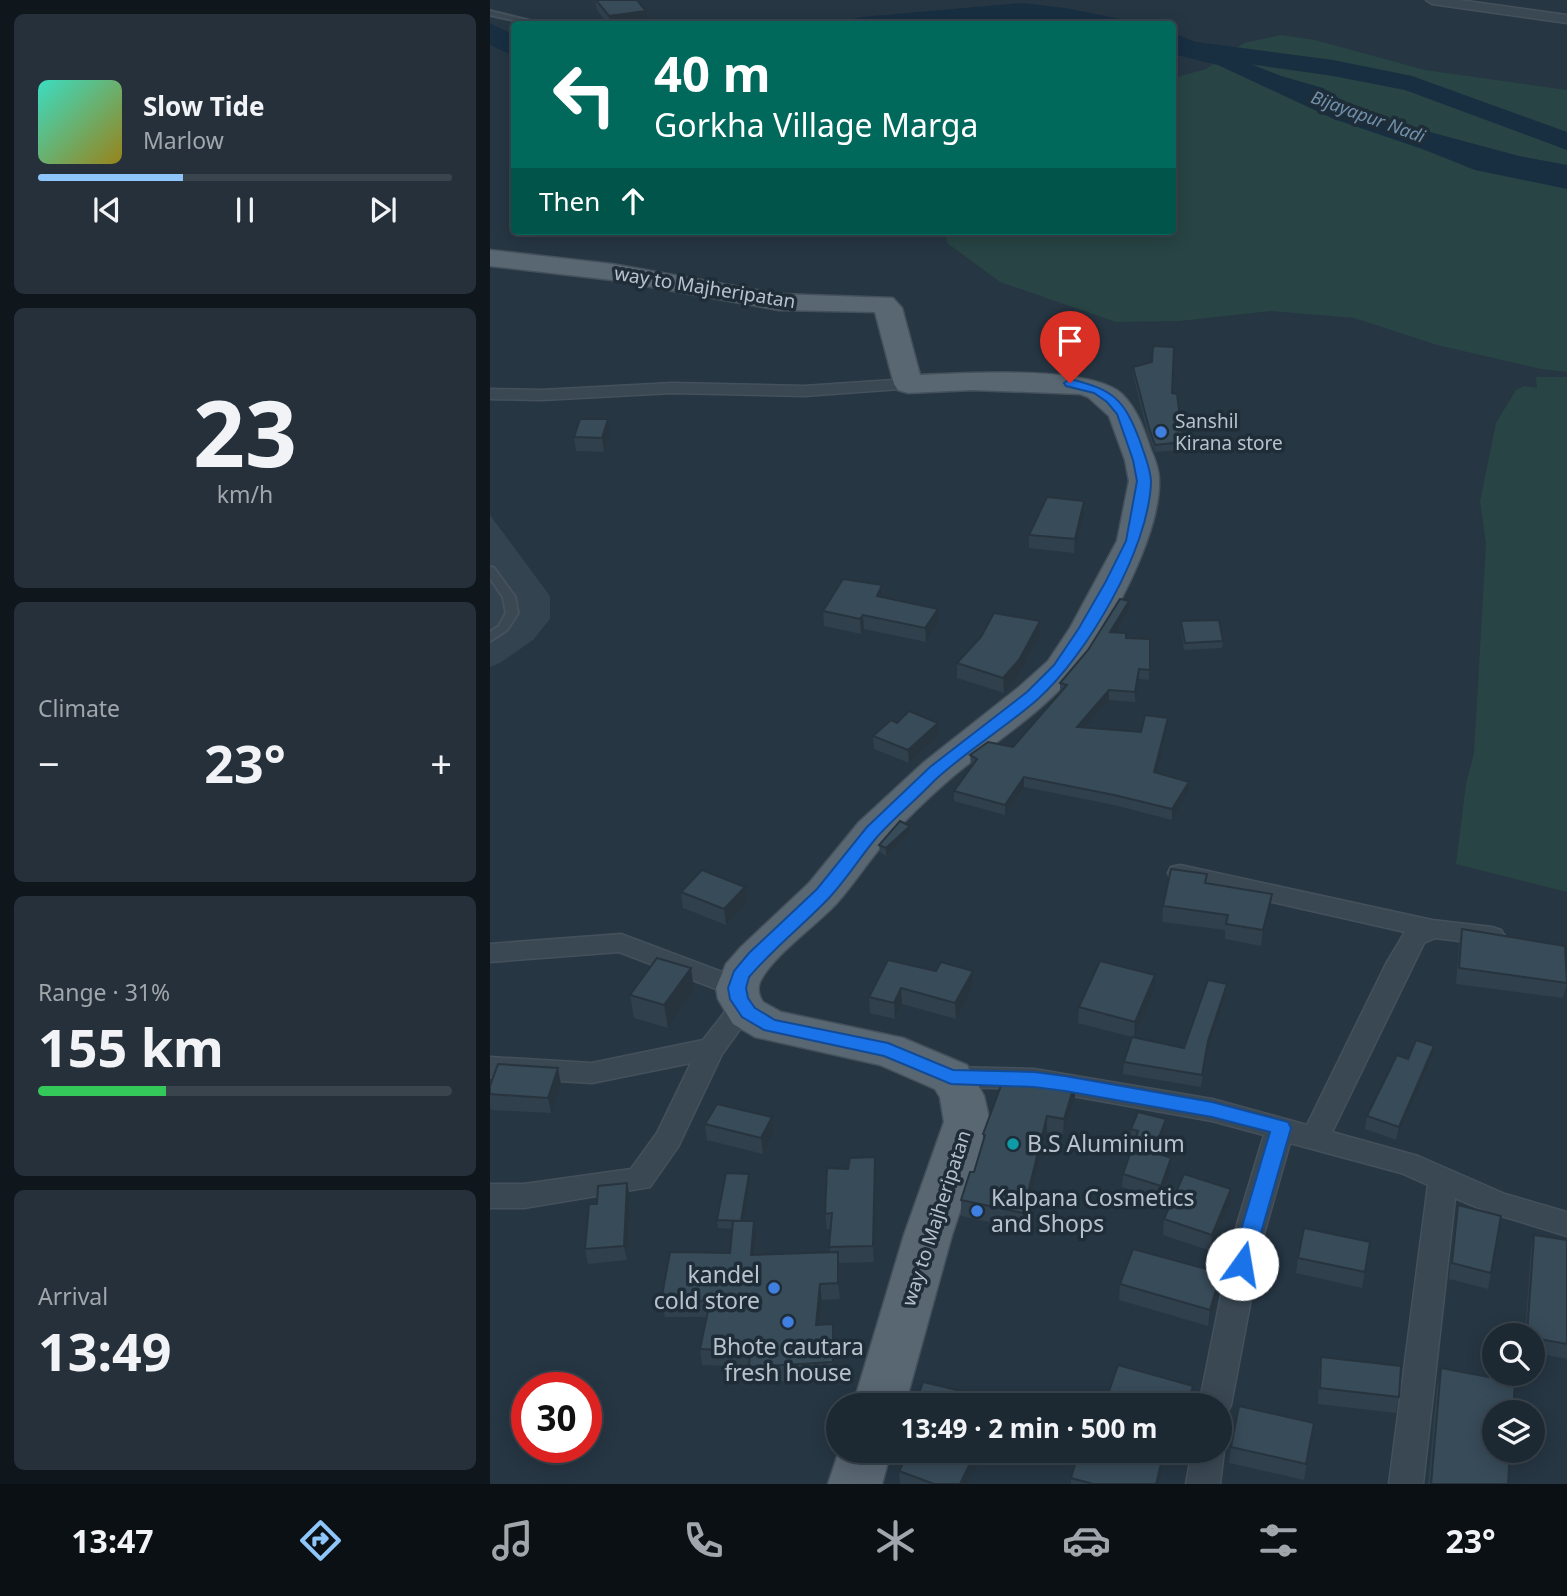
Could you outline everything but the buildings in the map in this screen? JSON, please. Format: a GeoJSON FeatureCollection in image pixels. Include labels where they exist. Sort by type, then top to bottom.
{"type":"FeatureCollection","features":[{"type":"Feature","properties":{"kind":"main road","name":"way to Majheripatan"},"geometry":{"type":"LineString","coordinates":[[490,258],[612,272],[779,302],[883,304],[888,308],[908,384]]}},
{"type":"Feature","properties":{"kind":"main road"},"geometry":{"type":"LineString","coordinates":[[908,384],[973,381],[1070,383],[1098,391],[1111,400],[1123,414],[1140,460],[1144,481],[1133,541],[1087,628],[1060,668],[1032,695],[936,771],[873,831],[823,893],[756,957],[741,975],[741,997],[748,1013],[770,1026],[888,1050],[951,1077]]}},
{"type":"Feature","properties":{"kind":"main road","name":"way to Majheripatan"},"geometry":{"type":"LineString","coordinates":[[882,1393],[928,1235],[967,1122],[962,1096],[951,1077]]}},
{"type":"Feature","properties":{"kind":"main road"},"geometry":{"type":"LineString","coordinates":[[855,1484],[861,1463]]}},
{"type":"Feature","properties":{"kind":"street"},"geometry":{"type":"LineString","coordinates":[[1432,0],[1567,19]]}},
{"type":"Feature","properties":{"kind":"street"},"geometry":{"type":"LineString","coordinates":[[490,394],[542,395],[672,388],[804,391],[908,384]]}},
{"type":"Feature","properties":{"kind":"street"},"geometry":{"type":"LineString","coordinates":[[1180,873],[1432,929],[1520,942]]}},
{"type":"Feature","properties":{"kind":"street"},"geometry":{"type":"LineString","coordinates":[[1315,1138],[1400,962],[1415,937],[1432,929]]}},
{"type":"Feature","properties":{"kind":"street"},"geometry":{"type":"LineString","coordinates":[[490,953],[621,943],[741,997],[711,1049],[668,1139],[640,1179],[524,1196],[490,1196]]}},
{"type":"Feature","properties":{"kind":"street"},"geometry":{"type":"LineString","coordinates":[[490,1067],[592,1073],[711,1049]]}},
{"type":"Feature","properties":{"kind":"street"},"geometry":{"type":"LineString","coordinates":[[951,1077],[1034,1079],[1212,1110],[1408,1164],[1498,1204],[1567,1224]]}},
{"type":"Feature","properties":{"kind":"street"},"geometry":{"type":"LineString","coordinates":[[1217,1393],[1247,1241],[1281,1128]]}},
{"type":"Feature","properties":{"kind":"street"},"geometry":{"type":"LineString","coordinates":[[1406,1484],[1443,1179]]}},
{"type":"Feature","properties":{"kind":"street"},"geometry":{"type":"LineString","coordinates":[[1203,1484],[1206,1463]]}},
{"type":"Feature","properties":{"kind":"lane"},"geometry":{"type":"LineString","coordinates":[[490,13],[524,21]]}},
{"type":"Feature","properties":{"kind":"lane"},"geometry":{"type":"LineString","coordinates":[[490,570],[509,597],[512,613],[503,628],[490,638]]}},
{"type":"Feature","properties":{"kind":"shaded area"},"geometry":{"type":"Polygon","coordinates":[[[490,515],[550,596],[550,619],[533,640],[490,667],[490,515]]]}},
{"type":"Feature","properties":{"kind":"green space"},"geometry":{"type":"Polygon","coordinates":[[[1281,35],[1315,40],[1425,70],[1567,90],[1567,372],[1541,369],[1437,345],[1354,318],[1271,311],[1180,321],[1116,322],[1000,282],[947,243],[946,235],[1176,235],[1176,77],[1206,69],[1244,43],[1281,35]]]}},
{"type":"Feature","properties":{"kind":"green space"},"geometry":{"type":"Polygon","coordinates":[[[1536,377],[1567,377],[1567,892],[1456,864],[1466,784],[1474,753],[1486,544],[1480,501],[1496,423],[1516,390],[1524,386],[1537,388],[1536,377]]]}},
{"type":"Feature","properties":{"kind":"water"},"geometry":{"type":"Polygon","coordinates":[[[1022,3],[1131,21],[842,21],[1022,3]]]}},
{"type":"Feature","properties":{"kind":"water"},"geometry":{"type":"Polygon","coordinates":[[[490,23],[511,34],[511,55],[490,45],[490,23]]]}},
{"type":"Feature","properties":{"kind":"water","name":"Bijayapur Nadi"},"geometry":{"type":"Polygon","coordinates":[[[1176,34],[1281,76],[1323,88],[1345,102],[1389,121],[1519,156],[1567,165],[1567,189],[1475,170],[1334,119],[1218,65],[1176,55],[1176,34]]]}},
{"type":"Feature","properties":{"kind":"waterway"},"geometry":{"type":"LineString","coordinates":[[1182,48],[1333,68],[1412,84],[1567,142]]}},
{"type":"Feature","properties":{"kind":"place","name":"Sanshil Kirana store"},"geometry":{"type":"Point","coordinates":[1161,432]}},
{"type":"Feature","properties":{"kind":"place","name":"B.S Aluminium"},"geometry":{"type":"Point","coordinates":[1013,1144]}},
{"type":"Feature","properties":{"kind":"place","name":"Kalpana Cosmetics and Shops"},"geometry":{"type":"Point","coordinates":[977,1211]}},
{"type":"Feature","properties":{"kind":"place","name":"kandel cold store"},"geometry":{"type":"Point","coordinates":[774,1288]}},
{"type":"Feature","properties":{"kind":"place","name":"Bhote cautara fresh house"},"geometry":{"type":"Point","coordinates":[788,1322]}},
{"type":"Feature","properties":{"kind":"route"},"geometry":{"type":"LineString","coordinates":[[1070,383],[1098,391],[1111,400],[1123,414],[1140,460],[1144,481],[1133,541],[1113,581],[1087,628],[1060,668],[1032,695],[936,771],[873,831],[823,893],[756,957],[741,975],[737,988],[739,999],[748,1013],[770,1026],[888,1050],[951,1077],[1034,1079],[1212,1110],[1281,1128],[1242,1264]]}}]}
